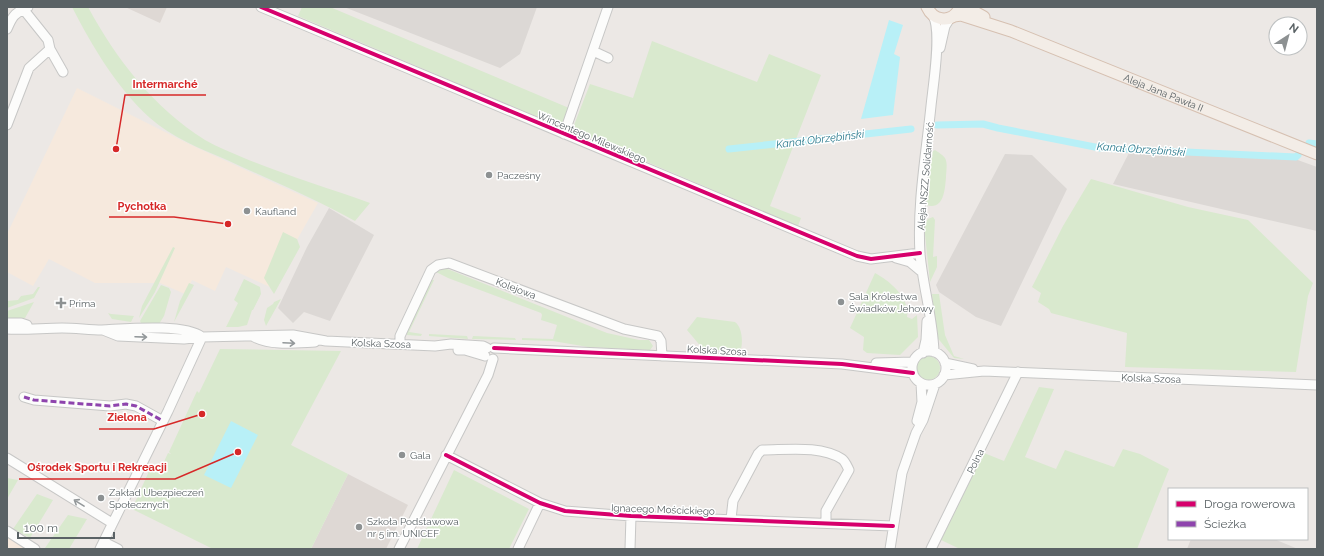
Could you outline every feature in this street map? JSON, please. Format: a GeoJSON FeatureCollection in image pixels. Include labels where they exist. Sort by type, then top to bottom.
{"type":"FeatureCollection","features":[{"type":"Feature","properties":{"kind":"main road","name":"Aleja Jana Pawła II"},"geometry":{"type":"LineString","coordinates":[[966,7],[1011,31]]}},
{"type":"Feature","properties":{"kind":"main road","name":"Aleja Jana Pawła II"},"geometry":{"type":"LineString","coordinates":[[929,9],[941,19],[954,14],[961,15],[1011,31],[1317,154]]}},
{"type":"Feature","properties":{"kind":"street","name":"Wincentego Milewskiego"},"geometry":{"type":"LineString","coordinates":[[261,7],[857,256],[871,259],[920,253]]}},
{"type":"Feature","properties":{"kind":"street"},"geometry":{"type":"LineString","coordinates":[[564,134],[608,7]]}},
{"type":"Feature","properties":{"kind":"street"},"geometry":{"type":"LineString","coordinates":[[7,29],[14,15],[26,9],[48,40],[50,49],[63,72]]}},
{"type":"Feature","properties":{"kind":"street","name":"Aleja NSZZ Solidarność"},"geometry":{"type":"LineString","coordinates":[[929,9],[936,23],[936,66]]}},
{"type":"Feature","properties":{"kind":"street","name":"Aleja NSZZ Solidarność"},"geometry":{"type":"LineString","coordinates":[[934,352],[932,322],[928,310],[920,253],[920,207],[936,66],[944,31],[954,14]]}},
{"type":"Feature","properties":{"kind":"street"},"geometry":{"type":"LineString","coordinates":[[7,125],[29,68],[50,49]]}},
{"type":"Feature","properties":{"kind":"street"},"geometry":{"type":"LineString","coordinates":[[593,51],[608,58]]}},
{"type":"Feature","properties":{"kind":"street","name":"Wincentego Milewskiego"},"geometry":{"type":"LineString","coordinates":[[893,257],[910,262],[922,272]]}},
{"type":"Feature","properties":{"kind":"street","name":"Kolejowa"},"geometry":{"type":"LineString","coordinates":[[400,344],[400,336],[431,270],[438,265],[449,263],[624,329],[658,336],[661,341],[662,356]]}},
{"type":"Feature","properties":{"kind":"street","name":"Aleja NSZZ Solidarność"},"geometry":{"type":"LineString","coordinates":[[923,353],[926,340],[928,310]]}},
{"type":"Feature","properties":{"kind":"street","name":"Kolska Szosa"},"geometry":{"type":"LineString","coordinates":[[7,323],[21,323],[36,328]]}},
{"type":"Feature","properties":{"kind":"street","name":"Kolska Szosa"},"geometry":{"type":"LineString","coordinates":[[7,329],[36,328],[103,330],[118,328],[184,330],[196,332],[202,337]]}},
{"type":"Feature","properties":{"kind":"street","name":"Kolska Szosa"},"geometry":{"type":"LineString","coordinates":[[103,330],[118,336],[184,339],[202,337],[293,335],[326,341],[435,346],[451,344],[482,346],[491,354],[521,349],[842,364],[913,362]]}},
{"type":"Feature","properties":{"kind":"street"},"geometry":{"type":"LineString","coordinates":[[118,549],[102,546],[202,337]]}},
{"type":"Feature","properties":{"kind":"street"},"geometry":{"type":"LineString","coordinates":[[196,352],[203,345],[222,337]]}},
{"type":"Feature","properties":{"kind":"street"},"geometry":{"type":"LineString","coordinates":[[184,339],[190,341],[196,352]]}},
{"type":"Feature","properties":{"kind":"street"},"geometry":{"type":"LineString","coordinates":[[916,432],[924,420],[935,384],[944,375],[945,363],[941,356],[934,352],[923,353],[913,362],[913,373],[921,383],[928,385],[935,384]]}},
{"type":"Feature","properties":{"kind":"street"},"geometry":{"type":"LineString","coordinates":[[399,549],[492,367],[491,354]]}},
{"type":"Feature","properties":{"kind":"street","name":"Kolska Szosa"},"geometry":{"type":"LineString","coordinates":[[945,363],[984,371]]}},
{"type":"Feature","properties":{"kind":"street","name":"Kolska Szosa"},"geometry":{"type":"LineString","coordinates":[[842,364],[913,373]]}},
{"type":"Feature","properties":{"kind":"street","name":"Kolska Szosa"},"geometry":{"type":"LineString","coordinates":[[944,375],[984,371],[1317,385]]}},
{"type":"Feature","properties":{"kind":"street","name":"Polna"},"geometry":{"type":"LineString","coordinates":[[931,549],[1018,372]]}},
{"type":"Feature","properties":{"kind":"street"},"geometry":{"type":"LineString","coordinates":[[890,549],[902,473],[916,432],[922,402],[921,383]]}},
{"type":"Feature","properties":{"kind":"street"},"geometry":{"type":"LineString","coordinates":[[24,398],[110,406],[126,404],[136,406],[163,421]]}},
{"type":"Feature","properties":{"kind":"street"},"geometry":{"type":"LineString","coordinates":[[731,519],[732,501],[758,454],[762,450],[793,450],[826,452],[844,460],[849,470],[826,511],[826,524]]}},
{"type":"Feature","properties":{"kind":"street","name":"Ignacego Mościckiego"},"geometry":{"type":"LineString","coordinates":[[446,455],[540,503],[565,511],[631,516],[893,526]]}},
{"type":"Feature","properties":{"kind":"street"},"geometry":{"type":"LineString","coordinates":[[7,458],[112,523]]}},
{"type":"Feature","properties":{"kind":"street"},"geometry":{"type":"LineString","coordinates":[[518,549],[540,503]]}},
{"type":"Feature","properties":{"kind":"street"},"geometry":{"type":"LineString","coordinates":[[630,549],[631,516]]}},
{"type":"Feature","properties":{"kind":"street"},"geometry":{"type":"LineString","coordinates":[[7,531],[35,549]]}},
{"type":"Feature","properties":{"kind":"shaded area"},"geometry":{"type":"Polygon","coordinates":[[[125,7],[167,7],[160,23],[125,7]]]}},
{"type":"Feature","properties":{"kind":"shaded area"},"geometry":{"type":"Polygon","coordinates":[[[344,7],[537,7],[520,54],[500,68],[344,7]]]}},
{"type":"Feature","properties":{"kind":"shaded area"},"geometry":{"type":"Polygon","coordinates":[[[77,88],[191,145],[318,203],[270,287],[226,267],[215,291],[192,280],[185,294],[160,283],[95,283],[49,259],[33,286],[7,272],[7,234],[77,88]]]}},
{"type":"Feature","properties":{"kind":"shaded area"},"geometry":{"type":"Polygon","coordinates":[[[1131,149],[1295,159],[1317,167],[1317,231],[1113,184],[1131,149]]]}},
{"type":"Feature","properties":{"kind":"shaded area"},"geometry":{"type":"Polygon","coordinates":[[[1005,154],[1032,155],[1067,189],[1001,326],[976,317],[939,292],[936,285],[1005,154]]]}},
{"type":"Feature","properties":{"kind":"shaded area"},"geometry":{"type":"Polygon","coordinates":[[[329,208],[374,235],[330,321],[304,312],[293,323],[278,308],[307,247],[329,208]]]}},
{"type":"Feature","properties":{"kind":"shaded area","name":"Szkoła Podstawowa nr 5 im. UNICEF"},"geometry":{"type":"Polygon","coordinates":[[[348,474],[408,505],[386,549],[311,549],[348,474]]]}},
{"type":"Feature","properties":{"kind":"shaded area"},"geometry":{"type":"Polygon","coordinates":[[[7,535],[31,549],[7,549],[7,535]]]}},
{"type":"Feature","properties":{"kind":"shaded area"},"geometry":{"type":"Polygon","coordinates":[[[1191,540],[1276,540],[1298,549],[1187,549],[1191,540]]]}},
{"type":"Feature","properties":{"kind":"green space"},"geometry":{"type":"Polygon","coordinates":[[[72,7],[88,7],[111,45],[138,81],[169,113],[205,140],[259,164],[370,203],[355,221],[307,197],[197,147],[167,131],[158,125],[138,106],[116,80],[88,37],[72,7]]]}},
{"type":"Feature","properties":{"kind":"green space"},"geometry":{"type":"Polygon","coordinates":[[[302,7],[330,7],[569,108],[563,124],[557,125],[298,16],[302,7]]]}},
{"type":"Feature","properties":{"kind":"green space"},"geometry":{"type":"Polygon","coordinates":[[[652,41],[757,82],[769,54],[821,75],[770,206],[801,218],[798,226],[574,131],[574,125],[590,84],[633,98],[652,41]]]}},
{"type":"Feature","properties":{"kind":"green space"},"geometry":{"type":"Polygon","coordinates":[[[935,150],[945,158],[947,168],[944,193],[940,202],[937,205],[932,206],[926,205],[926,202],[931,152],[935,150]]]}},
{"type":"Feature","properties":{"kind":"green space"},"geometry":{"type":"Polygon","coordinates":[[[1091,179],[1188,207],[1248,220],[1313,283],[1308,296],[1296,372],[1125,367],[1127,333],[1051,313],[1049,309],[1038,302],[1041,293],[1032,287],[1063,226],[1091,179]]]}},
{"type":"Feature","properties":{"kind":"green space"},"geometry":{"type":"Polygon","coordinates":[[[933,217],[935,220],[933,257],[937,256],[937,267],[930,282],[924,225],[928,219],[933,217]]]}},
{"type":"Feature","properties":{"kind":"green space"},"geometry":{"type":"Polygon","coordinates":[[[283,232],[297,239],[300,247],[274,294],[264,278],[283,232]]]}},
{"type":"Feature","properties":{"kind":"green space"},"geometry":{"type":"Polygon","coordinates":[[[173,247],[175,248],[155,292],[139,318],[142,306],[173,247]]]}},
{"type":"Feature","properties":{"kind":"green space"},"geometry":{"type":"Polygon","coordinates":[[[445,268],[607,333],[639,340],[649,340],[653,346],[650,350],[588,347],[553,341],[522,340],[522,338],[553,339],[557,325],[541,320],[541,313],[448,278],[436,272],[445,268]]]}},
{"type":"Feature","properties":{"kind":"green space"},"geometry":{"type":"Polygon","coordinates":[[[875,273],[893,285],[898,291],[905,303],[907,317],[912,319],[917,315],[918,337],[900,355],[867,353],[863,350],[864,337],[850,328],[875,273]]]}},
{"type":"Feature","properties":{"kind":"green space"},"geometry":{"type":"Polygon","coordinates":[[[244,279],[260,287],[261,294],[252,310],[247,325],[226,327],[238,303],[234,300],[244,279]]]}},
{"type":"Feature","properties":{"kind":"green space"},"geometry":{"type":"Polygon","coordinates":[[[430,280],[434,280],[409,332],[422,334],[421,336],[407,335],[406,332],[430,280]]]}},
{"type":"Feature","properties":{"kind":"green space"},"geometry":{"type":"Polygon","coordinates":[[[189,283],[194,285],[174,322],[180,301],[189,283]]]}},
{"type":"Feature","properties":{"kind":"green space"},"geometry":{"type":"Polygon","coordinates":[[[161,285],[169,288],[171,292],[164,316],[159,324],[141,323],[140,321],[161,285]]]}},
{"type":"Feature","properties":{"kind":"green space"},"geometry":{"type":"Polygon","coordinates":[[[38,287],[40,287],[34,298],[7,308],[7,301],[18,300],[21,296],[33,294],[38,287]]]}},
{"type":"Feature","properties":{"kind":"green space"},"geometry":{"type":"Polygon","coordinates":[[[932,294],[939,294],[945,335],[954,356],[964,359],[954,358],[936,336],[932,294]]]}},
{"type":"Feature","properties":{"kind":"green space"},"geometry":{"type":"Polygon","coordinates":[[[281,299],[266,326],[264,320],[267,308],[274,302],[281,299]]]}},
{"type":"Feature","properties":{"kind":"green space"},"geometry":{"type":"Polygon","coordinates":[[[34,302],[25,318],[7,318],[7,311],[34,302]]]}},
{"type":"Feature","properties":{"kind":"green space"},"geometry":{"type":"Polygon","coordinates":[[[108,313],[134,316],[131,322],[112,319],[108,313]]]}},
{"type":"Feature","properties":{"kind":"green space"},"geometry":{"type":"Polygon","coordinates":[[[697,317],[735,322],[739,327],[741,334],[741,349],[738,351],[703,349],[687,330],[697,317]]]}},
{"type":"Feature","properties":{"kind":"green space"},"geometry":{"type":"Polygon","coordinates":[[[429,334],[467,336],[468,339],[429,336],[429,334]]]}},
{"type":"Feature","properties":{"kind":"green space"},"geometry":{"type":"Polygon","coordinates":[[[473,336],[515,338],[516,340],[472,339],[473,336]]]}},
{"type":"Feature","properties":{"kind":"green space"},"geometry":{"type":"Polygon","coordinates":[[[220,349],[341,351],[291,445],[348,474],[311,549],[213,549],[132,509],[150,469],[162,466],[168,453],[171,454],[169,452],[197,391],[199,393],[220,349]]]}},
{"type":"Feature","properties":{"kind":"green space"},"geometry":{"type":"Polygon","coordinates":[[[928,356],[936,360],[940,368],[936,376],[928,380],[920,376],[916,368],[920,360],[928,356]]]}},
{"type":"Feature","properties":{"kind":"green space"},"geometry":{"type":"Polygon","coordinates":[[[1039,387],[1054,389],[1025,457],[1056,469],[1065,450],[1114,467],[1123,449],[1140,454],[1169,469],[1137,549],[960,549],[941,540],[984,453],[1004,461],[1039,387]]]}},
{"type":"Feature","properties":{"kind":"green space"},"geometry":{"type":"Polygon","coordinates":[[[454,470],[529,509],[509,549],[417,549],[454,470]]]}},
{"type":"Feature","properties":{"kind":"green space"},"geometry":{"type":"Polygon","coordinates":[[[7,478],[18,480],[7,499],[7,478]]]}},
{"type":"Feature","properties":{"kind":"green space"},"geometry":{"type":"Polygon","coordinates":[[[37,494],[53,500],[30,538],[13,529],[37,494]]]}},
{"type":"Feature","properties":{"kind":"green space"},"geometry":{"type":"Polygon","coordinates":[[[68,515],[87,519],[69,549],[45,548],[68,515]]]}},
{"type":"Feature","properties":{"kind":"water"},"geometry":{"type":"Polygon","coordinates":[[[889,20],[903,25],[894,54],[900,57],[893,115],[861,119],[889,20]]]}},
{"type":"Feature","properties":{"kind":"water"},"geometry":{"type":"Polygon","coordinates":[[[231,421],[258,435],[231,488],[204,475],[231,421]]]}},
{"type":"Feature","properties":{"kind":"waterway","name":"Kanał Obrzębiński"},"geometry":{"type":"LineString","coordinates":[[937,125],[983,124],[1100,148],[1296,157],[1298,155]]}},
{"type":"Feature","properties":{"kind":"waterway","name":"Kanał Obrzębiński"},"geometry":{"type":"LineString","coordinates":[[729,149],[911,129]]}},
{"type":"Feature","properties":{"kind":"waterway","name":"Kanał Obrzębiński"},"geometry":{"type":"LineString","coordinates":[[1309,143],[1317,144]]}},
{"type":"Feature","properties":{"kind":"marked path"},"geometry":{"type":"LineString","coordinates":[[24,397],[34,400],[110,406],[126,404],[136,406],[163,421]]}},
{"type":"Feature","properties":{"kind":"cycle path"},"geometry":{"type":"LineString","coordinates":[[261,7],[857,256],[871,259],[920,253]]}},
{"type":"Feature","properties":{"kind":"cycle path"},"geometry":{"type":"LineString","coordinates":[[494,348],[842,364],[913,373]]}},
{"type":"Feature","properties":{"kind":"cycle path"},"geometry":{"type":"LineString","coordinates":[[446,455],[540,503],[565,511],[631,516],[893,526]]}},
{"type":"Feature","properties":{"kind":"place","name":"Intermarché"},"geometry":{"type":"Point","coordinates":[116,149]}},
{"type":"Feature","properties":{"kind":"place","name":"Pacześny"},"geometry":{"type":"Point","coordinates":[489,175]}},
{"type":"Feature","properties":{"kind":"place","name":"Kaufland"},"geometry":{"type":"Point","coordinates":[247,211]}},
{"type":"Feature","properties":{"kind":"place","name":"Pychotka"},"geometry":{"type":"Point","coordinates":[228,224]}},
{"type":"Feature","properties":{"kind":"place","name":"Sala Królestwa Świadków Jehowy"},"geometry":{"type":"Point","coordinates":[841,302]}},
{"type":"Feature","properties":{"kind":"place","name":"Prima"},"geometry":{"type":"Point","coordinates":[61,303]}},
{"type":"Feature","properties":{"kind":"place","name":"Zielona"},"geometry":{"type":"Point","coordinates":[202,414]}},
{"type":"Feature","properties":{"kind":"place","name":"Ośrodek Sportu i Rekreacji"},"geometry":{"type":"Point","coordinates":[238,452]}},
{"type":"Feature","properties":{"kind":"place","name":"Gala"},"geometry":{"type":"Point","coordinates":[402,455]}},
{"type":"Feature","properties":{"kind":"place","name":"Zakład Ubezpieczeń Społecznych"},"geometry":{"type":"Point","coordinates":[101,498]}},
{"type":"Feature","properties":{"kind":"place","name":"Szkoła Podstawowa nr 5 im. UNICEF"},"geometry":{"type":"Point","coordinates":[359,527]}}]}
